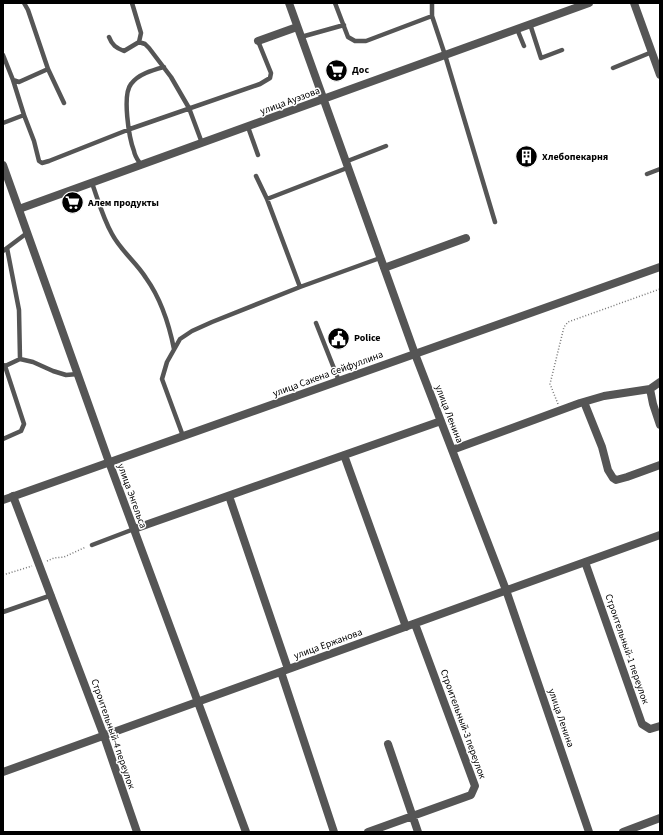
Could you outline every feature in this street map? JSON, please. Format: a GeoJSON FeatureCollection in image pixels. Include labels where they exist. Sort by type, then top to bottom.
{"type":"FeatureCollection","features":[{"type":"Feature","properties":{"kind":"street","name":"улица Ленина"},"geometry":{"type":"LineString","coordinates":[[289,3],[415,354],[506,590],[589,832]]}},
{"type":"Feature","properties":{"kind":"street","name":"улица Ауэзова"},"geometry":{"type":"LineString","coordinates":[[19,209],[589,3]]}},
{"type":"Feature","properties":{"kind":"street"},"geometry":{"type":"LineString","coordinates":[[634,3],[660,75]]}},
{"type":"Feature","properties":{"kind":"street"},"geometry":{"type":"LineString","coordinates":[[258,41],[297,27]]}},
{"type":"Feature","properties":{"kind":"street","name":"улица Энгельса"},"geometry":{"type":"LineString","coordinates":[[3,164],[109,462],[246,832]]}},
{"type":"Feature","properties":{"kind":"street"},"geometry":{"type":"LineString","coordinates":[[384,268],[466,238]]}},
{"type":"Feature","properties":{"kind":"street","name":"улица Сакена Сейфуллина"},"geometry":{"type":"LineString","coordinates":[[3,500],[660,267]]}},
{"type":"Feature","properties":{"kind":"street"},"geometry":{"type":"LineString","coordinates":[[452,450],[584,402],[604,396],[650,389],[660,382]]}},
{"type":"Feature","properties":{"kind":"street"},"geometry":{"type":"LineString","coordinates":[[650,389],[660,425]]}},
{"type":"Feature","properties":{"kind":"street"},"geometry":{"type":"LineString","coordinates":[[584,402],[602,447],[608,470],[613,478],[616,480],[627,477],[660,465]]}},
{"type":"Feature","properties":{"kind":"street"},"geometry":{"type":"LineString","coordinates":[[134,529],[441,421]]}},
{"type":"Feature","properties":{"kind":"street"},"geometry":{"type":"LineString","coordinates":[[344,456],[406,627]]}},
{"type":"Feature","properties":{"kind":"street","name":"Строительный-4 переулок"},"geometry":{"type":"LineString","coordinates":[[13,496],[70,643],[137,832]]}},
{"type":"Feature","properties":{"kind":"street"},"geometry":{"type":"LineString","coordinates":[[229,496],[334,832]]}},
{"type":"Feature","properties":{"kind":"street","name":"улица Ержанова"},"geometry":{"type":"LineString","coordinates":[[3,772],[660,535]]}},
{"type":"Feature","properties":{"kind":"street","name":"Строительный-1 переулок"},"geometry":{"type":"LineString","coordinates":[[585,562],[642,724],[650,729],[660,726]]}},
{"type":"Feature","properties":{"kind":"street","name":"Строительный-3 переулок"},"geometry":{"type":"LineString","coordinates":[[368,832],[471,795],[475,786],[415,624]]}},
{"type":"Feature","properties":{"kind":"street"},"geometry":{"type":"LineString","coordinates":[[388,744],[418,832]]}},
{"type":"Feature","properties":{"kind":"street"},"geometry":{"type":"LineString","coordinates":[[623,832],[660,818]]}},
{"type":"Feature","properties":{"kind":"lane"},"geometry":{"type":"LineString","coordinates":[[24,3],[28,10],[48,69],[64,103]]}},
{"type":"Feature","properties":{"kind":"lane"},"geometry":{"type":"LineString","coordinates":[[109,37],[117,49],[124,51],[138,42],[141,33],[132,3]]}},
{"type":"Feature","properties":{"kind":"lane"},"geometry":{"type":"LineString","coordinates":[[335,3],[348,37],[355,41],[366,41],[432,16]]}},
{"type":"Feature","properties":{"kind":"lane"},"geometry":{"type":"LineString","coordinates":[[432,3],[432,16],[495,222]]}},
{"type":"Feature","properties":{"kind":"lane"},"geometry":{"type":"LineString","coordinates":[[530,24],[542,58],[562,50]]}},
{"type":"Feature","properties":{"kind":"lane"},"geometry":{"type":"LineString","coordinates":[[301,37],[344,25]]}},
{"type":"Feature","properties":{"kind":"lane"},"geometry":{"type":"LineString","coordinates":[[517,29],[524,46]]}},
{"type":"Feature","properties":{"kind":"lane"},"geometry":{"type":"LineString","coordinates":[[3,55],[34,141],[39,161],[42,163],[130,129],[260,84],[270,78],[271,73],[258,41]]}},
{"type":"Feature","properties":{"kind":"lane"},"geometry":{"type":"LineString","coordinates":[[138,42],[145,44],[164,67],[189,108],[202,143]]}},
{"type":"Feature","properties":{"kind":"lane"},"geometry":{"type":"LineString","coordinates":[[613,68],[652,52]]}},
{"type":"Feature","properties":{"kind":"lane"},"geometry":{"type":"LineString","coordinates":[[141,165],[134,151],[130,138],[126,102],[128,88],[132,82],[142,75],[164,67]]}},
{"type":"Feature","properties":{"kind":"lane"},"geometry":{"type":"LineString","coordinates":[[13,80],[19,82],[48,69]]}},
{"type":"Feature","properties":{"kind":"lane"},"geometry":{"type":"LineString","coordinates":[[3,123],[24,115]]}},
{"type":"Feature","properties":{"kind":"lane"},"geometry":{"type":"LineString","coordinates":[[248,127],[258,155]]}},
{"type":"Feature","properties":{"kind":"lane"},"geometry":{"type":"LineString","coordinates":[[267,199],[386,146]]}},
{"type":"Feature","properties":{"kind":"lane"},"geometry":{"type":"LineString","coordinates":[[647,174],[660,169]]}},
{"type":"Feature","properties":{"kind":"lane"},"geometry":{"type":"LineString","coordinates":[[256,176],[267,199],[300,287]]}},
{"type":"Feature","properties":{"kind":"lane"},"geometry":{"type":"LineString","coordinates":[[92,183],[112,234],[121,248],[146,278],[164,310],[171,332],[174,349]]}},
{"type":"Feature","properties":{"kind":"lane"},"geometry":{"type":"LineString","coordinates":[[20,359],[18,310],[5,250],[27,233]]}},
{"type":"Feature","properties":{"kind":"lane"},"geometry":{"type":"LineString","coordinates":[[184,436],[162,379],[167,362],[180,339],[192,330],[300,287],[380,258]]}},
{"type":"Feature","properties":{"kind":"lane"},"geometry":{"type":"LineString","coordinates":[[316,323],[339,381]]}},
{"type":"Feature","properties":{"kind":"lane"},"geometry":{"type":"LineString","coordinates":[[3,439],[21,431],[24,424],[4,366],[20,359],[33,362],[66,375],[78,374]]}},
{"type":"Feature","properties":{"kind":"lane"},"geometry":{"type":"LineString","coordinates":[[92,545],[134,529]]}},
{"type":"Feature","properties":{"kind":"lane"},"geometry":{"type":"LineString","coordinates":[[3,612],[52,595]]}},
{"type":"Feature","properties":{"kind":"path"},"geometry":{"type":"LineString","coordinates":[[560,411],[550,384],[564,327],[568,322],[660,289]]}},
{"type":"Feature","properties":{"kind":"path"},"geometry":{"type":"LineString","coordinates":[[3,575],[54,558],[64,557],[92,545]]}},
{"type":"Feature","properties":{"kind":"place","name":"Дос"},"geometry":{"type":"Point","coordinates":[336,70]}},
{"type":"Feature","properties":{"kind":"place","name":"Хлебопекарня"},"geometry":{"type":"Point","coordinates":[526,157]}},
{"type":"Feature","properties":{"kind":"place","name":"Алем продукты"},"geometry":{"type":"Point","coordinates":[73,203]}},
{"type":"Feature","properties":{"kind":"place","name":"Police"},"geometry":{"type":"Point","coordinates":[339,338]}}]}
